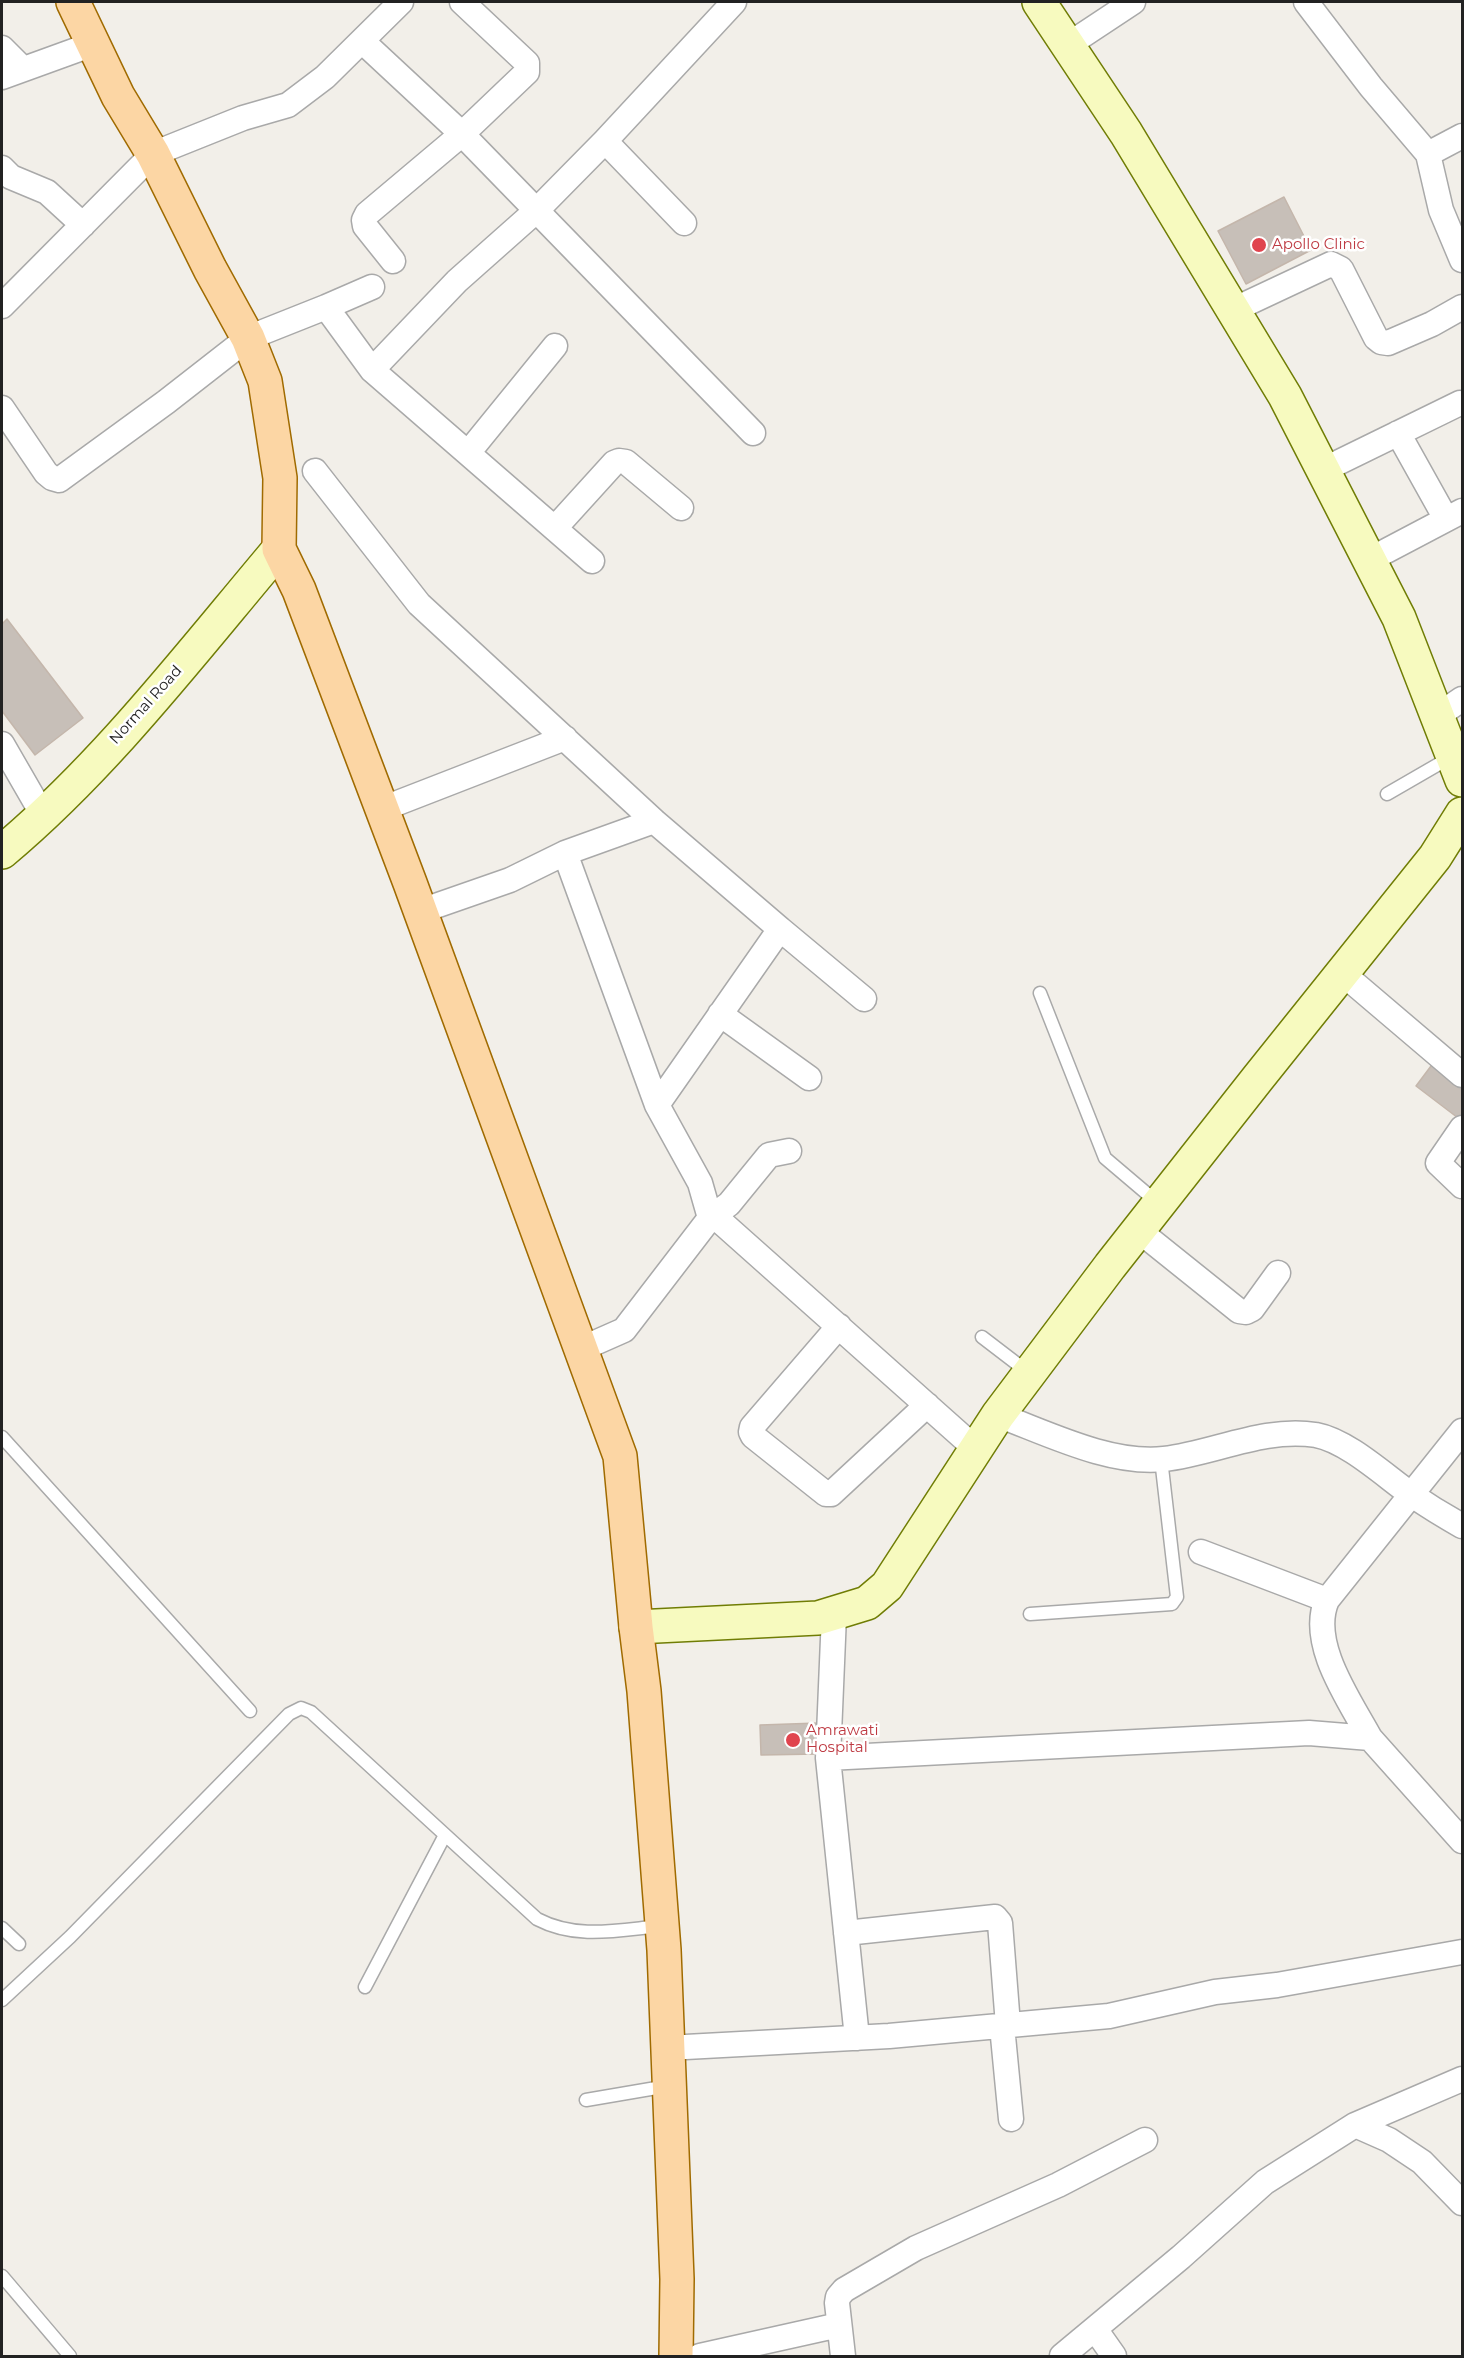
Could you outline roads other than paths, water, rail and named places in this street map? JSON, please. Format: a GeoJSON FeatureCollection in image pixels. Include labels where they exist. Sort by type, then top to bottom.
{"type":"FeatureCollection","features":[{"type":"Feature","properties":{"kind":"main road"},"geometry":{"type":"LineString","coordinates":[[73,2],[118,96],[153,154],[210,269],[248,338],[265,381],[280,478],[279,549],[299,590],[421,911],[620,1456],[644,1691],[662,1926],[677,2279],[676,2356]]}},
{"type":"Feature","properties":{"kind":"main road"},"geometry":{"type":"LineString","coordinates":[[1039,2],[1126,133],[1285,396],[1399,618],[1450,708],[1458,768]]}},
{"type":"Feature","properties":{"kind":"main road","name":"Normal Road"},"geometry":{"type":"LineString","coordinates":[[2,852],[43,815],[141,713],[279,549]]}},
{"type":"Feature","properties":{"kind":"main road"},"geometry":{"type":"LineString","coordinates":[[636,1627],[818,1618],[834,1615],[867,1603],[887,1586],[998,1414],[1029,1373],[1158,1204],[1435,857],[1458,833]]}},
{"type":"Feature","properties":{"kind":"street"},"geometry":{"type":"LineString","coordinates":[[2,306],[153,154],[243,118],[288,105],[325,77],[401,2]]}},
{"type":"Feature","properties":{"kind":"street"},"geometry":{"type":"LineString","coordinates":[[393,261],[365,226],[364,220],[367,214],[462,134],[527,72],[527,63],[462,2]]}},
{"type":"Feature","properties":{"kind":"street"},"geometry":{"type":"LineString","coordinates":[[372,370],[457,281],[537,210],[605,141],[734,2]]}},
{"type":"Feature","properties":{"kind":"street"},"geometry":{"type":"LineString","coordinates":[[1068,45],[1133,2]]}},
{"type":"Feature","properties":{"kind":"street"},"geometry":{"type":"LineString","coordinates":[[1306,2],[1371,87],[1428,154],[1441,210],[1462,260]]}},
{"type":"Feature","properties":{"kind":"street"},"geometry":{"type":"LineString","coordinates":[[362,41],[462,134],[753,433]]}},
{"type":"Feature","properties":{"kind":"street"},"geometry":{"type":"LineString","coordinates":[[2,48],[12,73],[93,44]]}},
{"type":"Feature","properties":{"kind":"street"},"geometry":{"type":"LineString","coordinates":[[1428,154],[1462,136]]}},
{"type":"Feature","properties":{"kind":"street"},"geometry":{"type":"LineString","coordinates":[[605,141],[684,223]]}},
{"type":"Feature","properties":{"kind":"street"},"geometry":{"type":"LineString","coordinates":[[2,168],[11,177],[47,192],[83,225]]}},
{"type":"Feature","properties":{"kind":"street"},"geometry":{"type":"LineString","coordinates":[[1233,309],[1331,264],[1341,269],[1376,338],[1381,342],[1388,343],[1432,324],[1462,307]]}},
{"type":"Feature","properties":{"kind":"street"},"geometry":{"type":"LineString","coordinates":[[2,408],[46,473],[59,480],[166,402],[248,338],[372,286]]}},
{"type":"Feature","properties":{"kind":"street"},"geometry":{"type":"LineString","coordinates":[[326,307],[372,370],[592,561]]}},
{"type":"Feature","properties":{"kind":"street"},"geometry":{"type":"LineString","coordinates":[[468,453],[555,346]]}},
{"type":"Feature","properties":{"kind":"street"},"geometry":{"type":"LineString","coordinates":[[1323,470],[1460,403]]}},
{"type":"Feature","properties":{"kind":"street"},"geometry":{"type":"LineString","coordinates":[[1369,560],[1454,515],[1398,433]]}},
{"type":"Feature","properties":{"kind":"street"},"geometry":{"type":"LineString","coordinates":[[555,528],[614,463],[620,461],[626,462],[681,508]]}},
{"type":"Feature","properties":{"kind":"street"},"geometry":{"type":"LineString","coordinates":[[315,471],[420,604],[654,820],[864,999]]}},
{"type":"Feature","properties":{"kind":"street"},"geometry":{"type":"LineString","coordinates":[[382,809],[565,738]]}},
{"type":"Feature","properties":{"kind":"street"},"geometry":{"type":"LineString","coordinates":[[2,744],[43,815]]}},
{"type":"Feature","properties":{"kind":"street"},"geometry":{"type":"LineString","coordinates":[[421,911],[510,880],[565,854],[654,820]]}},
{"type":"Feature","properties":{"kind":"street"},"geometry":{"type":"LineString","coordinates":[[565,854],[657,1105],[700,1183],[710,1218]]}},
{"type":"Feature","properties":{"kind":"street"},"geometry":{"type":"LineString","coordinates":[[657,1105],[780,929]]}},
{"type":"Feature","properties":{"kind":"street"},"geometry":{"type":"LineString","coordinates":[[1342,973],[1462,1075]]}},
{"type":"Feature","properties":{"kind":"street"},"geometry":{"type":"LineString","coordinates":[[720,1014],[809,1078]]}},
{"type":"Feature","properties":{"kind":"street"},"geometry":{"type":"LineString","coordinates":[[1462,1128],[1438,1163],[1462,1186]]}},
{"type":"Feature","properties":{"kind":"street"},"geometry":{"type":"LineString","coordinates":[[581,1349],[624,1330],[710,1218],[729,1204],[769,1155],[789,1151]]}},
{"type":"Feature","properties":{"kind":"street"},"geometry":{"type":"LineString","coordinates":[[710,1218],[720,1221],[976,1449]]}},
{"type":"Feature","properties":{"kind":"street"},"geometry":{"type":"LineString","coordinates":[[1138,1230],[1239,1311],[1246,1312],[1252,1309],[1278,1274]]}},
{"type":"Feature","properties":{"kind":"street"},"geometry":{"type":"LineString","coordinates":[[838,1326],[752,1428],[753,1436],[826,1494],[831,1494],[927,1405]]}},
{"type":"Feature","properties":{"kind":"street"},"geometry":{"type":"LineString","coordinates":[[998,1414],[1076,1444],[1137,1459],[1161,1459],[1190,1455],[1252,1438],[1285,1433],[1318,1436],[1345,1447],[1389,1476],[1412,1495],[1462,1526]]}},
{"type":"Feature","properties":{"kind":"street"},"geometry":{"type":"LineString","coordinates":[[1462,1431],[1327,1600],[1322,1612],[1322,1631],[1331,1667],[1370,1738],[1462,1841]]}},
{"type":"Feature","properties":{"kind":"street"},"geometry":{"type":"LineString","coordinates":[[1201,1552],[1327,1600]]}},
{"type":"Feature","properties":{"kind":"street"},"geometry":{"type":"LineString","coordinates":[[834,1615],[828,1758],[857,2038]]}},
{"type":"Feature","properties":{"kind":"street"},"geometry":{"type":"LineString","coordinates":[[828,1758],[1309,1733],[1370,1738]]}},
{"type":"Feature","properties":{"kind":"street"},"geometry":{"type":"LineString","coordinates":[[846,1933],[995,1917],[1000,1923],[1011,2119]]}},
{"type":"Feature","properties":{"kind":"street"},"geometry":{"type":"LineString","coordinates":[[667,2048],[857,2038],[1108,2016],[1215,1992],[1277,1985],[1462,1952]]}},
{"type":"Feature","properties":{"kind":"street"},"geometry":{"type":"LineString","coordinates":[[1062,2356],[1181,2257],[1265,2182],[1355,2126],[1462,2079]]}},
{"type":"Feature","properties":{"kind":"street"},"geometry":{"type":"LineString","coordinates":[[1355,2126],[1389,2140],[1422,2162],[1462,2203]]}},
{"type":"Feature","properties":{"kind":"street"},"geometry":{"type":"LineString","coordinates":[[843,2356],[837,2303],[838,2297],[844,2290],[916,2248],[1058,2185],[1145,2140]]}},
{"type":"Feature","properties":{"kind":"street"},"geometry":{"type":"LineString","coordinates":[[700,2356],[839,2325]]}},
{"type":"Feature","properties":{"kind":"street"},"geometry":{"type":"LineString","coordinates":[[1095,2329],[1114,2356]]}},
{"type":"Feature","properties":{"kind":"lane"},"geometry":{"type":"LineString","coordinates":[[1387,794],[1458,768]]}},
{"type":"Feature","properties":{"kind":"lane"},"geometry":{"type":"LineString","coordinates":[[1040,993],[1105,1158],[1158,1204]]}},
{"type":"Feature","properties":{"kind":"lane"},"geometry":{"type":"LineString","coordinates":[[982,1337],[1029,1373]]}},
{"type":"Feature","properties":{"kind":"lane"},"geometry":{"type":"LineString","coordinates":[[2,1437],[250,1711]]}},
{"type":"Feature","properties":{"kind":"lane"},"geometry":{"type":"LineString","coordinates":[[1030,1614],[1175,1602],[1177,1597],[1161,1459]]}},
{"type":"Feature","properties":{"kind":"lane"},"geometry":{"type":"LineString","coordinates":[[2,2000],[70,1937],[289,1714],[301,1708],[311,1712],[537,1919],[554,1928],[586,1932],[662,1926]]}},
{"type":"Feature","properties":{"kind":"lane"},"geometry":{"type":"LineString","coordinates":[[364,1987],[445,1835]]}},
{"type":"Feature","properties":{"kind":"lane"},"geometry":{"type":"LineString","coordinates":[[2,1928],[19,1944]]}},
{"type":"Feature","properties":{"kind":"lane"},"geometry":{"type":"LineString","coordinates":[[586,2100],[669,2086]]}},
{"type":"Feature","properties":{"kind":"lane"},"geometry":{"type":"LineString","coordinates":[[2,2276],[70,2356]]}},
{"type":"Feature","properties":{"kind":"place","name":"Apollo Clinic"},"geometry":{"type":"Point","coordinates":[1259,245]}},
{"type":"Feature","properties":{"kind":"place","name":"Amrawati Hospital"},"geometry":{"type":"Point","coordinates":[793,1740]}}]}
